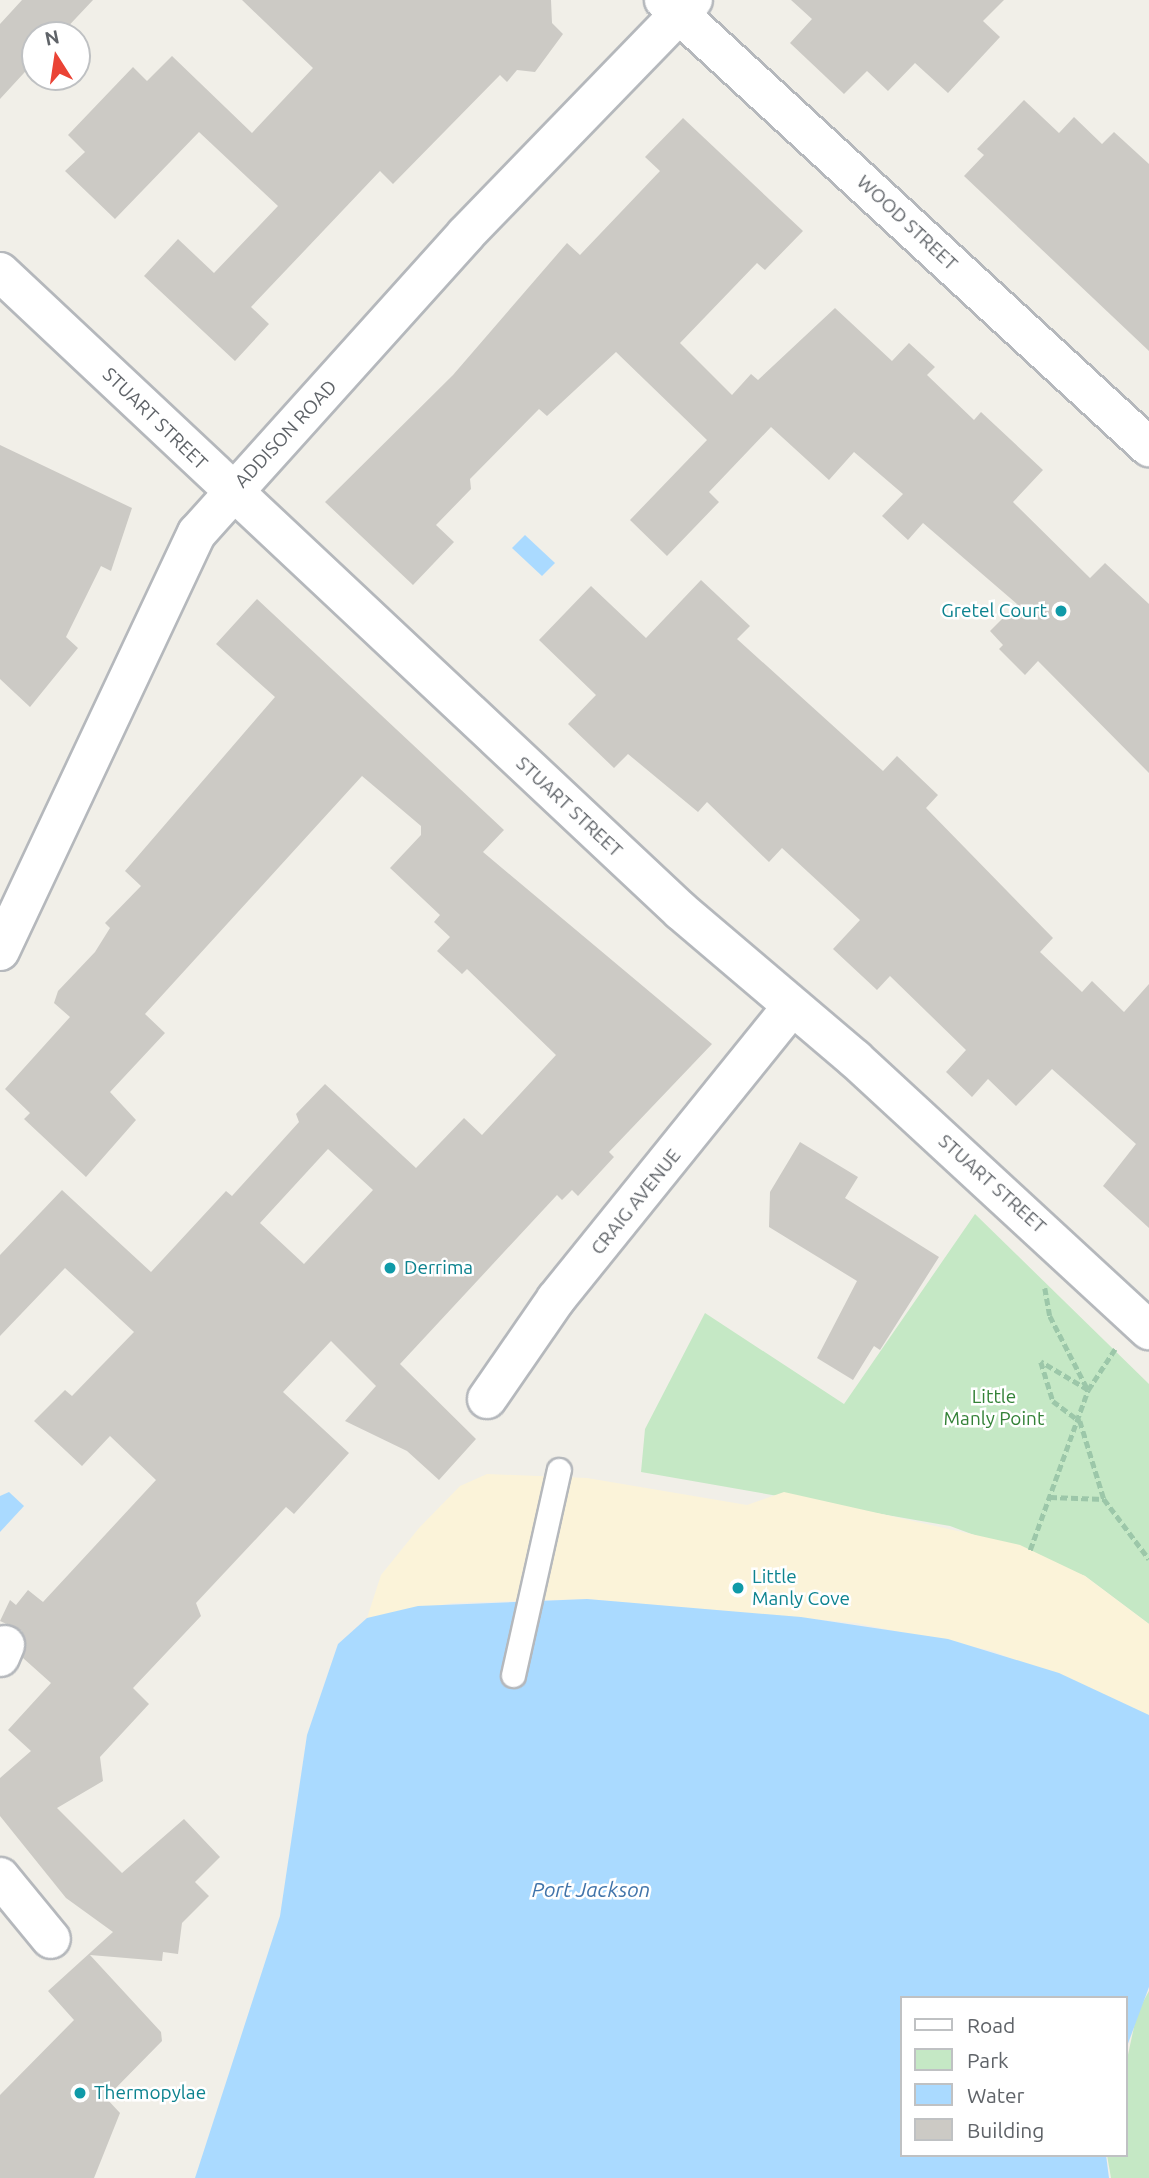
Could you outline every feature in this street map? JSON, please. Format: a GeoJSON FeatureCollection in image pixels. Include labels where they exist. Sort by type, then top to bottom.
{"type":"FeatureCollection","features":[{"type":"Feature","properties":{"kind":"street","name":"WOOD STREET"},"geometry":{"type":"LineString","coordinates":[[679,5],[1149,447]]}},
{"type":"Feature","properties":{"kind":"street","name":"ADDISON ROAD"},"geometry":{"type":"LineString","coordinates":[[0,951],[197,533],[466,234],[679,5]]}},
{"type":"Feature","properties":{"kind":"street","name":"STUART STREET"},"geometry":{"type":"LineString","coordinates":[[0,272],[233,493],[790,1009],[855,1059],[1133,1338]]}},
{"type":"Feature","properties":{"kind":"street","name":"CRAIG AVENUE"},"geometry":{"type":"LineString","coordinates":[[487,1399],[556,1299],[790,1009]]}},
{"type":"Feature","properties":{"kind":"street"},"geometry":{"type":"LineString","coordinates":[[0,1877],[51,1939]]}},
{"type":"Feature","properties":{"kind":"lane"},"geometry":{"type":"LineString","coordinates":[[513,1675],[559,1470]]}},
{"type":"Feature","properties":{"kind":"path"},"geometry":{"type":"LineString","coordinates":[[1043,1276],[1050,1316],[1088,1390]]}},
{"type":"Feature","properties":{"kind":"path"},"geometry":{"type":"LineString","coordinates":[[1030,1550],[1080,1421],[1088,1390],[1133,1338]]}},
{"type":"Feature","properties":{"kind":"path"},"geometry":{"type":"LineString","coordinates":[[1088,1390],[1041,1362],[1053,1401],[1080,1421],[1104,1499],[1149,1559]]}},
{"type":"Feature","properties":{"kind":"path"},"geometry":{"type":"LineString","coordinates":[[1050,1497],[1104,1499]]}},
{"type":"Feature","properties":{"kind":"green space","name":"Little Manly Point"},"geometry":{"type":"Polygon","coordinates":[[[975,1214],[1149,1384],[1149,1624],[1085,1576],[950,1526],[641,1472],[645,1429],[705,1313],[844,1404],[975,1214]]]}},
{"type":"Feature","properties":{"kind":"green space"},"geometry":{"type":"Polygon","coordinates":[[[1149,1991],[1149,2178],[1111,2178],[1107,2157],[1128,2157],[1128,2055],[1137,2013],[1149,1991]]]}},
{"type":"Feature","properties":{"kind":"sand","name":"Little Manly Cove"},"geometry":{"type":"Polygon","coordinates":[[[487,1474],[587,1478],[747,1505],[784,1492],[1020,1545],[1085,1576],[1149,1624],[1149,1715],[993,1651],[856,1623],[587,1599],[453,1603],[367,1618],[381,1575],[419,1528],[460,1486],[487,1474]]]}},
{"type":"Feature","properties":{"kind":"water"},"geometry":{"type":"Polygon","coordinates":[[[525,535],[555,563],[542,576],[512,548],[525,535]]]}},
{"type":"Feature","properties":{"kind":"water"},"geometry":{"type":"Polygon","coordinates":[[[9,1492],[24,1506],[0,1532],[0,1496],[9,1492]]]}},
{"type":"Feature","properties":{"kind":"water","name":"Port Jackson"},"geometry":{"type":"Polygon","coordinates":[[[587,1599],[801,1617],[948,1639],[1059,1673],[1149,1715],[1149,1987],[1128,2044],[1128,1996],[900,1996],[900,2157],[1106,2157],[1109,2178],[195,2178],[280,1916],[307,1735],[338,1644],[367,1618],[418,1606],[587,1599]]]}},
{"type":"Feature","properties":{"kind":"building"},"geometry":{"type":"Polygon","coordinates":[[[22,0],[93,0],[73,21],[21,21],[21,76],[0,99],[0,24],[22,0]]]}},
{"type":"Feature","properties":{"kind":"building"},"geometry":{"type":"Polygon","coordinates":[[[242,0],[551,0],[552,23],[563,34],[535,72],[517,70],[507,82],[500,75],[393,184],[380,171],[251,307],[269,324],[235,361],[144,276],[178,239],[214,273],[278,206],[199,132],[115,219],[65,171],[85,152],[68,135],[133,67],[147,81],[172,56],[252,133],[313,68],[242,0]]]}},
{"type":"Feature","properties":{"kind":"building"},"geometry":{"type":"Polygon","coordinates":[[[791,0],[1004,0],[983,21],[1000,37],[948,93],[915,63],[888,91],[867,71],[844,94],[790,43],[812,19],[791,0]]]}},
{"type":"Feature","properties":{"kind":"building"},"geometry":{"type":"Polygon","coordinates":[[[1024,100],[1059,133],[1074,117],[1102,144],[1114,132],[1149,164],[1149,351],[964,176],[984,155],[977,149],[1024,100]]]}},
{"type":"Feature","properties":{"kind":"building"},"geometry":{"type":"Polygon","coordinates":[[[683,118],[803,231],[765,270],[757,263],[680,343],[732,395],[751,374],[758,380],[835,308],[892,361],[909,343],[935,367],[927,375],[974,420],[981,412],[1043,470],[1013,502],[1090,578],[1105,563],[1149,604],[1149,773],[1038,661],[1025,675],[999,649],[1003,645],[990,631],[1017,604],[923,523],[908,540],[882,516],[903,494],[854,452],[829,480],[771,427],[709,492],[719,502],[667,556],[630,520],[707,440],[616,352],[547,416],[539,409],[470,479],[471,489],[436,525],[454,542],[413,585],[325,502],[453,375],[567,243],[580,255],[660,171],[645,157],[683,118]]]}},
{"type":"Feature","properties":{"kind":"building"},"geometry":{"type":"Polygon","coordinates":[[[0,445],[132,508],[111,571],[101,566],[66,637],[78,648],[30,707],[0,679],[0,445]]]}},
{"type":"Feature","properties":{"kind":"building"},"geometry":{"type":"Polygon","coordinates":[[[701,580],[750,626],[737,639],[883,771],[897,756],[938,795],[926,808],[1053,938],[1040,952],[1082,992],[1092,981],[1124,1012],[1149,984],[1149,1228],[1103,1186],[1136,1144],[1052,1069],[1016,1106],[988,1079],[972,1097],[946,1072],[966,1050],[890,976],[877,990],[833,949],[860,920],[782,848],[769,862],[707,802],[698,812],[628,754],[614,768],[568,724],[596,695],[539,640],[591,586],[646,638],[701,580]]]}},
{"type":"Feature","properties":{"kind":"building"},"geometry":{"type":"Polygon","coordinates":[[[257,599],[504,830],[483,852],[712,1044],[609,1152],[614,1157],[578,1196],[572,1190],[562,1200],[557,1195],[400,1364],[476,1439],[439,1480],[407,1451],[345,1421],[376,1386],[331,1341],[283,1392],[349,1453],[294,1514],[286,1507],[196,1603],[201,1616],[133,1688],[149,1704],[100,1757],[103,1781],[57,1808],[122,1873],[184,1819],[220,1857],[195,1882],[209,1896],[182,1923],[178,1954],[163,1952],[162,1961],[90,1955],[161,2032],[162,2041],[106,2098],[120,2113],[94,2178],[0,2178],[0,2095],[74,2020],[48,1991],[113,1932],[66,1898],[0,1816],[0,1778],[31,1751],[8,1730],[51,1683],[23,1658],[22,1631],[0,1621],[10,1600],[16,1605],[28,1590],[43,1602],[156,1480],[110,1436],[82,1466],[34,1421],[65,1390],[72,1396],[134,1332],[65,1268],[0,1336],[0,1255],[62,1190],[151,1272],[226,1191],[232,1196],[299,1122],[296,1114],[325,1084],[416,1168],[464,1118],[482,1135],[556,1055],[467,969],[462,974],[437,951],[450,937],[434,922],[440,915],[390,868],[421,835],[421,826],[362,776],[145,1014],[165,1033],[110,1092],[136,1120],[86,1177],[24,1119],[30,1113],[5,1089],[70,1017],[54,1003],[58,991],[95,952],[110,928],[105,923],[141,886],[125,871],[275,697],[216,644],[257,599]],[[328,1149],[260,1223],[304,1264],[373,1190],[328,1149]]]}},
{"type":"Feature","properties":{"kind":"building"},"geometry":{"type":"Polygon","coordinates":[[[800,1142],[858,1177],[845,1198],[939,1257],[880,1350],[874,1346],[853,1380],[817,1358],[857,1281],[769,1227],[770,1192],[800,1142]]]}},
{"type":"Feature","properties":{"kind":"place","name":"Gretel Court"},"geometry":{"type":"Point","coordinates":[1061,611]}},
{"type":"Feature","properties":{"kind":"place","name":"Derrima"},"geometry":{"type":"Point","coordinates":[390,1268]}},
{"type":"Feature","properties":{"kind":"place","name":"Little Manly Cove"},"geometry":{"type":"Point","coordinates":[738,1588]}},
{"type":"Feature","properties":{"kind":"place","name":"Thermopylae"},"geometry":{"type":"Point","coordinates":[80,2093]}}]}
